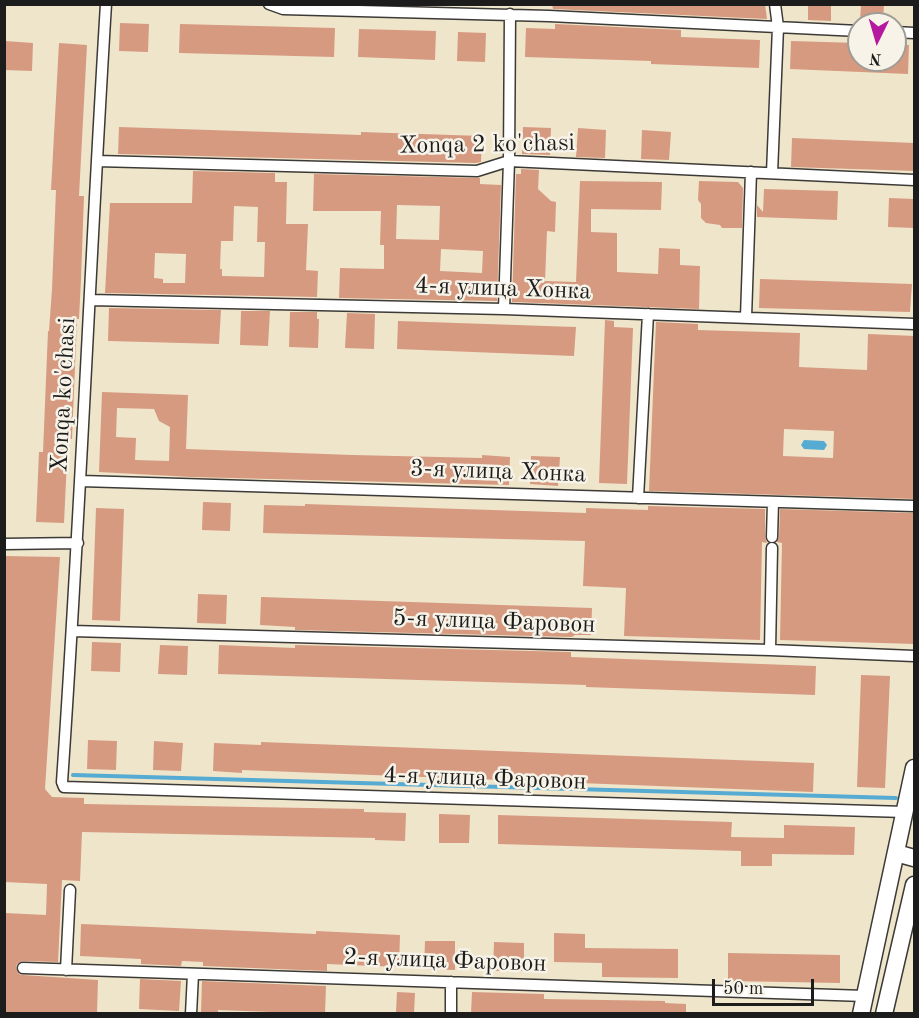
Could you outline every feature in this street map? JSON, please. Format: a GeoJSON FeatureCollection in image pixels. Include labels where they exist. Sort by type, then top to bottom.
{"type":"FeatureCollection","features":[{"type":"Feature","properties":{"kind":"main road"},"geometry":{"type":"LineString","coordinates":[[861,1014],[915,768]]}},
{"type":"Feature","properties":{"kind":"main road"},"geometry":{"type":"LineString","coordinates":[[896,854],[915,858]]}},
{"type":"Feature","properties":{"kind":"main road"},"geometry":{"type":"LineString","coordinates":[[884,1014],[915,885]]}},
{"type":"Feature","properties":{"kind":"street","name":"Xonqa ko'chasi"},"geometry":{"type":"LineString","coordinates":[[64,787],[62,782],[78,543],[106,4]]}},
{"type":"Feature","properties":{"kind":"street"},"geometry":{"type":"LineString","coordinates":[[269,4],[283,9],[510,14],[548,10],[847,30]]}},
{"type":"Feature","properties":{"kind":"street"},"geometry":{"type":"LineString","coordinates":[[772,173],[778,27],[775,4]]}},
{"type":"Feature","properties":{"kind":"street"},"geometry":{"type":"LineString","coordinates":[[504,309],[509,161],[510,14]]}},
{"type":"Feature","properties":{"kind":"street","name":"Xonqa 2 ko'chasi"},"geometry":{"type":"LineString","coordinates":[[97,161],[477,171],[509,161],[915,180]]}},
{"type":"Feature","properties":{"kind":"street"},"geometry":{"type":"LineString","coordinates":[[746,317],[751,172]]}},
{"type":"Feature","properties":{"kind":"street","name":"4-я улица Хонка"},"geometry":{"type":"LineString","coordinates":[[90,300],[504,309],[915,324]]}},
{"type":"Feature","properties":{"kind":"street"},"geometry":{"type":"LineString","coordinates":[[638,498],[648,314]]}},
{"type":"Feature","properties":{"kind":"street","name":"3-я улица Хонка"},"geometry":{"type":"LineString","coordinates":[[81,481],[915,506]]}},
{"type":"Feature","properties":{"kind":"street"},"geometry":{"type":"LineString","coordinates":[[770,650],[773,502]]}},
{"type":"Feature","properties":{"kind":"street"},"geometry":{"type":"LineString","coordinates":[[4,544],[78,543]]}},
{"type":"Feature","properties":{"kind":"street","name":"5-я улица Фаровон"},"geometry":{"type":"LineString","coordinates":[[72,632],[770,650],[915,656]]}},
{"type":"Feature","properties":{"kind":"street","name":"4-я улица Фаровон"},"geometry":{"type":"LineString","coordinates":[[64,787],[905,812]]}},
{"type":"Feature","properties":{"kind":"street"},"geometry":{"type":"LineString","coordinates":[[66,970],[70,890]]}},
{"type":"Feature","properties":{"kind":"street","name":"2-я улица Фаровон"},"geometry":{"type":"LineString","coordinates":[[23,968],[865,996]]}},
{"type":"Feature","properties":{"kind":"street"},"geometry":{"type":"LineString","coordinates":[[191,1014],[193,974]]}},
{"type":"Feature","properties":{"kind":"street"},"geometry":{"type":"LineString","coordinates":[[451,982],[451,1014]]}},
{"type":"Feature","properties":{"kind":"water"},"geometry":{"type":"Polygon","coordinates":[[[804,440],[824,441],[827,445],[824,450],[804,449],[801,445],[804,440]]]}},
{"type":"Feature","properties":{"kind":"building"},"geometry":{"type":"Polygon","coordinates":[[[552,4],[765,4],[767,19],[553,9],[552,4]]]}},
{"type":"Feature","properties":{"kind":"building"},"geometry":{"type":"Polygon","coordinates":[[[808,4],[831,4],[831,21],[808,20],[808,4]]]}},
{"type":"Feature","properties":{"kind":"building"},"geometry":{"type":"Polygon","coordinates":[[[861,4],[884,4],[884,12],[861,12],[861,4]]]}},
{"type":"Feature","properties":{"kind":"building"},"geometry":{"type":"Polygon","coordinates":[[[120,23],[149,24],[148,52],[119,51],[120,23]]]}},
{"type":"Feature","properties":{"kind":"building"},"geometry":{"type":"Polygon","coordinates":[[[180,24],[335,28],[334,57],[179,53],[180,24]]]}},
{"type":"Feature","properties":{"kind":"building"},"geometry":{"type":"Polygon","coordinates":[[[555,24],[681,30],[681,37],[760,40],[759,68],[651,64],[651,61],[525,57],[526,28],[555,29],[555,24]]]}},
{"type":"Feature","properties":{"kind":"building"},"geometry":{"type":"Polygon","coordinates":[[[359,29],[436,31],[435,60],[358,57],[359,29]]]}},
{"type":"Feature","properties":{"kind":"building"},"geometry":{"type":"Polygon","coordinates":[[[458,32],[486,33],[485,62],[457,61],[458,32]]]}},
{"type":"Feature","properties":{"kind":"building"},"geometry":{"type":"Polygon","coordinates":[[[5,41],[33,43],[32,71],[4,70],[5,41]]]}},
{"type":"Feature","properties":{"kind":"building"},"geometry":{"type":"Polygon","coordinates":[[[791,41],[847,43],[847,71],[790,69],[791,41]]]}},
{"type":"Feature","properties":{"kind":"building"},"geometry":{"type":"Polygon","coordinates":[[[59,43],[87,45],[79,196],[84,196],[81,279],[72,439],[68,439],[64,523],[36,522],[39,452],[43,452],[52,289],[56,190],[51,190],[59,43]]]}},
{"type":"Feature","properties":{"kind":"building"},"geometry":{"type":"Polygon","coordinates":[[[907,45],[909,45],[908,74],[861,72],[907,72],[907,45]]]}},
{"type":"Feature","properties":{"kind":"building"},"geometry":{"type":"Polygon","coordinates":[[[119,127],[361,135],[361,132],[482,136],[481,162],[118,154],[119,127]]]}},
{"type":"Feature","properties":{"kind":"building"},"geometry":{"type":"Polygon","coordinates":[[[523,127],[551,128],[550,155],[522,154],[523,127]]]}},
{"type":"Feature","properties":{"kind":"building"},"geometry":{"type":"Polygon","coordinates":[[[578,128],[606,130],[605,158],[576,157],[578,128]]]}},
{"type":"Feature","properties":{"kind":"building"},"geometry":{"type":"Polygon","coordinates":[[[642,130],[671,132],[669,160],[641,159],[642,130]]]}},
{"type":"Feature","properties":{"kind":"building"},"geometry":{"type":"Polygon","coordinates":[[[792,138],[915,143],[915,171],[791,167],[792,138]]]}},
{"type":"Feature","properties":{"kind":"building"},"geometry":{"type":"Polygon","coordinates":[[[521,169],[539,170],[538,189],[551,201],[556,202],[555,232],[547,231],[545,281],[576,282],[580,181],[662,182],[661,210],[591,209],[591,232],[617,233],[617,272],[658,274],[659,248],[680,249],[680,265],[700,266],[699,309],[512,302],[516,174],[521,174],[521,169]]]}},
{"type":"Feature","properties":{"kind":"building"},"geometry":{"type":"Polygon","coordinates":[[[193,171],[275,173],[275,182],[287,182],[286,224],[308,224],[306,270],[318,271],[317,297],[105,293],[110,203],[192,203],[193,171]],[[234,206],[233,241],[221,241],[222,276],[264,277],[265,242],[257,242],[258,207],[234,206]],[[155,253],[154,278],[163,279],[163,283],[185,283],[186,254],[155,253]]]}},
{"type":"Feature","properties":{"kind":"building"},"geometry":{"type":"Polygon","coordinates":[[[314,174],[480,178],[480,184],[501,185],[497,301],[339,298],[340,268],[384,269],[384,245],[380,245],[381,211],[313,211],[314,174]],[[397,205],[396,239],[439,240],[440,206],[397,205]],[[441,249],[440,271],[482,273],[483,251],[441,249]]]}},
{"type":"Feature","properties":{"kind":"building"},"geometry":{"type":"Polygon","coordinates":[[[699,181],[738,182],[743,188],[742,228],[722,228],[720,225],[706,223],[701,218],[701,204],[698,200],[699,181]]]}},
{"type":"Feature","properties":{"kind":"building"},"geometry":{"type":"Polygon","coordinates":[[[764,189],[838,191],[837,220],[757,217],[757,205],[763,212],[764,189]]]}},
{"type":"Feature","properties":{"kind":"building"},"geometry":{"type":"Polygon","coordinates":[[[889,198],[915,199],[915,228],[888,227],[889,198]]]}},
{"type":"Feature","properties":{"kind":"building"},"geometry":{"type":"Polygon","coordinates":[[[760,279],[912,284],[910,312],[759,308],[760,279]]]}},
{"type":"Feature","properties":{"kind":"building"},"geometry":{"type":"Polygon","coordinates":[[[109,308],[221,310],[219,344],[108,341],[109,308]]]}},
{"type":"Feature","properties":{"kind":"building"},"geometry":{"type":"Polygon","coordinates":[[[241,311],[270,311],[268,346],[240,345],[241,311]]]}},
{"type":"Feature","properties":{"kind":"building"},"geometry":{"type":"Polygon","coordinates":[[[290,312],[317,312],[317,319],[319,319],[318,348],[289,347],[290,312]]]}},
{"type":"Feature","properties":{"kind":"building"},"geometry":{"type":"Polygon","coordinates":[[[347,313],[375,314],[374,349],[345,348],[347,313]]]}},
{"type":"Feature","properties":{"kind":"building"},"geometry":{"type":"Polygon","coordinates":[[[605,320],[614,321],[614,327],[633,328],[627,484],[599,483],[605,320]]]}},
{"type":"Feature","properties":{"kind":"building"},"geometry":{"type":"Polygon","coordinates":[[[398,321],[576,327],[574,356],[397,349],[398,321]]]}},
{"type":"Feature","properties":{"kind":"building"},"geometry":{"type":"Polygon","coordinates":[[[656,322],[698,324],[698,330],[800,333],[799,367],[867,370],[868,334],[915,336],[915,499],[649,491],[656,322]],[[784,429],[783,456],[833,458],[834,431],[784,429]]]}},
{"type":"Feature","properties":{"kind":"building"},"geometry":{"type":"Polygon","coordinates":[[[102,392],[188,395],[186,449],[353,455],[510,457],[509,485],[191,477],[99,472],[102,392]],[[117,408],[116,437],[136,438],[135,460],[169,461],[170,427],[159,421],[154,409],[117,408]]]}},
{"type":"Feature","properties":{"kind":"building"},"geometry":{"type":"Polygon","coordinates":[[[531,456],[560,457],[558,486],[530,484],[531,456]]]}},
{"type":"Feature","properties":{"kind":"building"},"geometry":{"type":"Polygon","coordinates":[[[203,502],[231,503],[230,531],[202,530],[203,502]]]}},
{"type":"Feature","properties":{"kind":"building"},"geometry":{"type":"Polygon","coordinates":[[[305,504],[586,513],[586,508],[648,510],[648,506],[765,509],[767,543],[762,542],[760,640],[624,636],[626,588],[583,586],[585,541],[263,533],[264,505],[305,506],[305,504]]]}},
{"type":"Feature","properties":{"kind":"building"},"geometry":{"type":"Polygon","coordinates":[[[96,508],[124,509],[120,621],[92,620],[96,508]]]}},
{"type":"Feature","properties":{"kind":"building"},"geometry":{"type":"Polygon","coordinates":[[[780,509],[915,513],[915,644],[780,640],[782,543],[777,542],[780,509]]]}},
{"type":"Feature","properties":{"kind":"building"},"geometry":{"type":"Polygon","coordinates":[[[4,556],[60,557],[45,789],[52,797],[84,798],[84,804],[364,809],[364,812],[406,813],[405,841],[375,840],[375,838],[82,832],[80,881],[62,880],[58,962],[23,961],[17,964],[16,968],[19,974],[23,975],[98,980],[97,1014],[4,1014],[5,913],[46,915],[47,884],[4,882],[4,556]]]}},
{"type":"Feature","properties":{"kind":"building"},"geometry":{"type":"Polygon","coordinates":[[[198,594],[227,595],[226,624],[197,623],[198,594]]]}},
{"type":"Feature","properties":{"kind":"building"},"geometry":{"type":"Polygon","coordinates":[[[261,597],[592,608],[591,635],[572,637],[295,630],[295,627],[260,625],[261,597]]]}},
{"type":"Feature","properties":{"kind":"building"},"geometry":{"type":"Polygon","coordinates":[[[92,642],[121,643],[120,672],[91,671],[92,642]]]}},
{"type":"Feature","properties":{"kind":"building"},"geometry":{"type":"Polygon","coordinates":[[[160,645],[188,646],[187,675],[158,674],[160,645]]]}},
{"type":"Feature","properties":{"kind":"building"},"geometry":{"type":"Polygon","coordinates":[[[219,645],[571,652],[571,657],[816,666],[815,695],[586,687],[586,685],[218,674],[219,645]]]}},
{"type":"Feature","properties":{"kind":"building"},"geometry":{"type":"Polygon","coordinates":[[[861,675],[890,676],[885,788],[857,787],[861,675]]]}},
{"type":"Feature","properties":{"kind":"building"},"geometry":{"type":"Polygon","coordinates":[[[88,740],[117,741],[116,770],[87,769],[88,740]]]}},
{"type":"Feature","properties":{"kind":"building"},"geometry":{"type":"Polygon","coordinates":[[[154,741],[183,743],[181,771],[153,770],[154,741]]]}},
{"type":"Feature","properties":{"kind":"building"},"geometry":{"type":"Polygon","coordinates":[[[261,742],[814,763],[813,792],[242,770],[242,773],[213,771],[214,743],[261,745],[261,742]]]}},
{"type":"Feature","properties":{"kind":"building"},"geometry":{"type":"Polygon","coordinates":[[[439,814],[470,815],[469,843],[439,843],[439,814]]]}},
{"type":"Feature","properties":{"kind":"building"},"geometry":{"type":"Polygon","coordinates":[[[498,815],[732,822],[731,837],[784,838],[784,825],[855,827],[854,855],[772,854],[772,866],[741,866],[741,851],[498,844],[498,815]]]}},
{"type":"Feature","properties":{"kind":"building"},"geometry":{"type":"Polygon","coordinates":[[[81,924],[316,934],[316,931],[400,935],[399,967],[327,964],[327,971],[203,966],[203,962],[182,961],[181,966],[141,964],[141,959],[80,956],[81,924]]]}},
{"type":"Feature","properties":{"kind":"building"},"geometry":{"type":"Polygon","coordinates":[[[554,933],[585,934],[585,948],[678,949],[678,978],[602,977],[602,963],[554,962],[554,933]]]}},
{"type":"Feature","properties":{"kind":"building"},"geometry":{"type":"Polygon","coordinates":[[[425,941],[455,941],[455,970],[424,969],[425,941]]]}},
{"type":"Feature","properties":{"kind":"building"},"geometry":{"type":"Polygon","coordinates":[[[494,942],[524,943],[524,971],[493,971],[494,942]]]}},
{"type":"Feature","properties":{"kind":"building"},"geometry":{"type":"Polygon","coordinates":[[[728,953],[840,955],[840,983],[728,981],[728,953]]]}},
{"type":"Feature","properties":{"kind":"building"},"geometry":{"type":"Polygon","coordinates":[[[140,979],[181,981],[179,1011],[139,1009],[140,979]]]}},
{"type":"Feature","properties":{"kind":"building"},"geometry":{"type":"Polygon","coordinates":[[[202,981],[326,986],[325,1014],[218,1010],[218,1013],[201,1013],[202,981]]]}},
{"type":"Feature","properties":{"kind":"building"},"geometry":{"type":"Polygon","coordinates":[[[397,992],[415,993],[414,1013],[396,1012],[397,992]]]}},
{"type":"Feature","properties":{"kind":"building"},"geometry":{"type":"Polygon","coordinates":[[[472,992],[544,994],[544,999],[665,1001],[665,1003],[686,1004],[686,1014],[471,1014],[472,992]]]}},
{"type":"Feature","properties":{"kind":"waterway"},"geometry":{"type":"LineString","coordinates":[[73,775],[896,798]]}}]}
